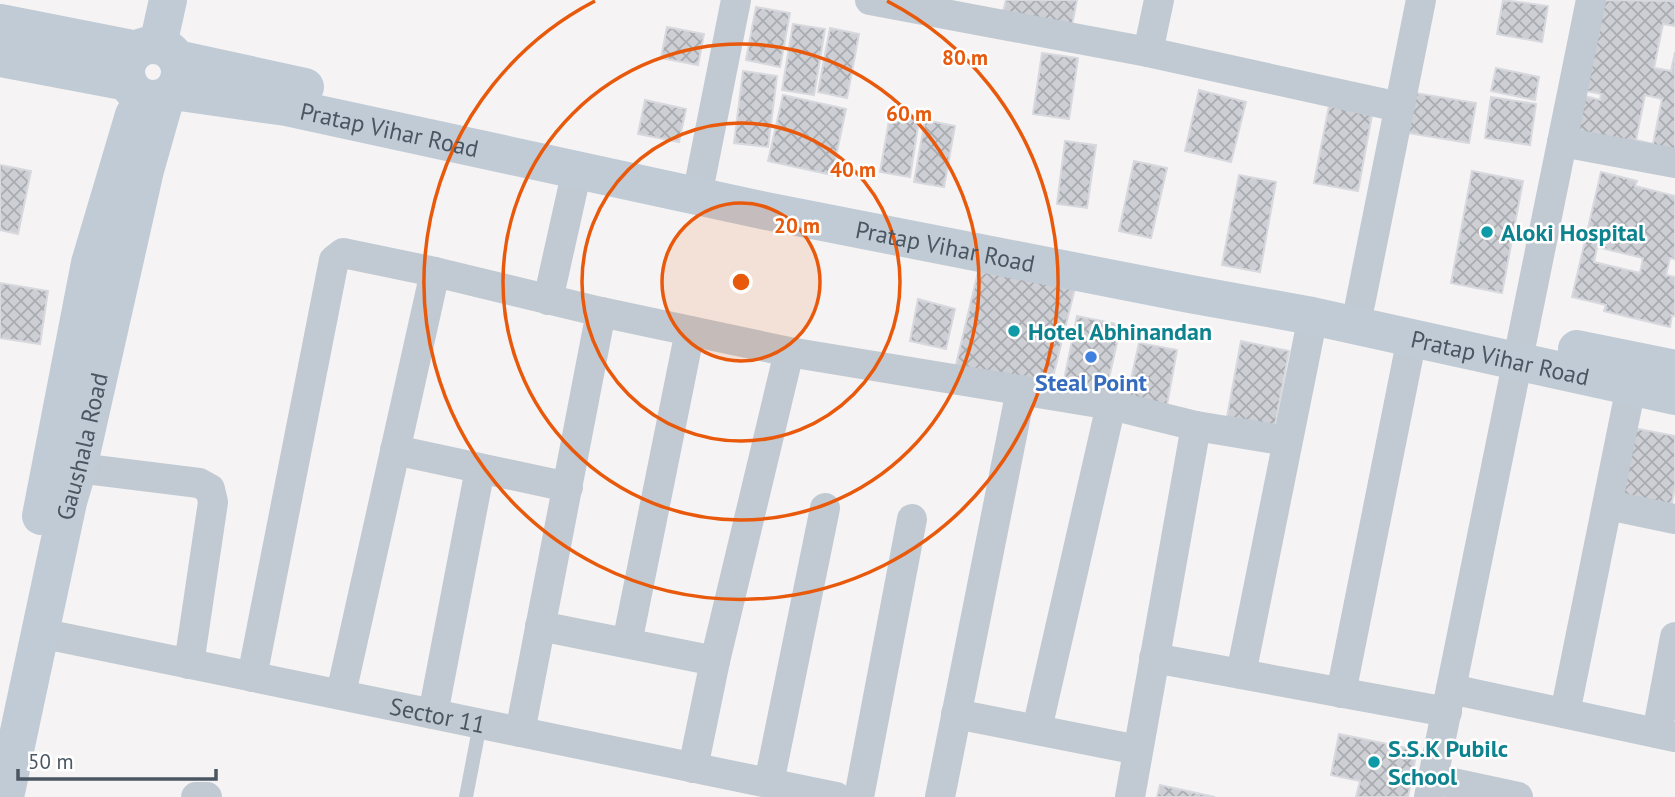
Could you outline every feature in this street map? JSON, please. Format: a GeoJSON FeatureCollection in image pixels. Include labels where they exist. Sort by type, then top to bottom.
{"type":"FeatureCollection","features":[{"type":"Feature","properties":{"kind":"street"},"geometry":{"type":"LineString","coordinates":[[154,74],[168,0]]}},
{"type":"Feature","properties":{"kind":"street"},"geometry":{"type":"LineString","coordinates":[[699,184],[736,0]]}},
{"type":"Feature","properties":{"kind":"street"},"geometry":{"type":"LineString","coordinates":[[870,0],[988,11],[1148,52],[1399,107]]}},
{"type":"Feature","properties":{"kind":"street"},"geometry":{"type":"LineString","coordinates":[[1148,52],[1159,0]]}},
{"type":"Feature","properties":{"kind":"street"},"geometry":{"type":"LineString","coordinates":[[1360,304],[1421,0]]}},
{"type":"Feature","properties":{"kind":"street"},"geometry":{"type":"LineString","coordinates":[[1518,797],[1431,788],[1591,0]]}},
{"type":"Feature","properties":{"kind":"street","name":"Pratap Vihar Road"},"geometry":{"type":"LineString","coordinates":[[0,23],[154,74],[286,107],[577,170],[699,184],[1190,295],[1312,319],[1412,338],[1519,349]]}},
{"type":"Feature","properties":{"kind":"street","name":"Pratap Vihar Road"},"geometry":{"type":"LineString","coordinates":[[0,58],[154,74],[699,184],[1360,304],[1519,349],[1633,374],[1675,396]]}},
{"type":"Feature","properties":{"kind":"street","name":"Gaushala Road"},"geometry":{"type":"LineString","coordinates":[[5,797],[68,502],[148,158],[154,74]]}},
{"type":"Feature","properties":{"kind":"street","name":"Gaushala Road"},"geometry":{"type":"LineString","coordinates":[[0,724],[90,263],[154,74]]}},
{"type":"Feature","properties":{"kind":"street"},"geometry":{"type":"LineString","coordinates":[[1562,142],[1675,163]]}},
{"type":"Feature","properties":{"kind":"street"},"geometry":{"type":"LineString","coordinates":[[548,300],[577,170]]}},
{"type":"Feature","properties":{"kind":"street"},"geometry":{"type":"LineString","coordinates":[[252,677],[334,260],[343,253],[435,272],[601,313],[789,352],[1111,405],[1196,426],[1287,441]]}},
{"type":"Feature","properties":{"kind":"street"},"geometry":{"type":"LineString","coordinates":[[342,692],[435,272]]}},
{"type":"Feature","properties":{"kind":"street"},"geometry":{"type":"LineString","coordinates":[[520,732],[601,313]]}},
{"type":"Feature","properties":{"kind":"street"},"geometry":{"type":"LineString","coordinates":[[1241,674],[1312,319]]}},
{"type":"Feature","properties":{"kind":"street"},"geometry":{"type":"LineString","coordinates":[[627,643],[690,331]]}},
{"type":"Feature","properties":{"kind":"street"},"geometry":{"type":"LineString","coordinates":[[1341,692],[1412,338]]}},
{"type":"Feature","properties":{"kind":"street"},"geometry":{"type":"LineString","coordinates":[[693,768],[715,662],[789,352]]}},
{"type":"Feature","properties":{"kind":"street","name":"Pratap Vihar Road"},"geometry":{"type":"LineString","coordinates":[[1633,374],[1675,369]]}},
{"type":"Feature","properties":{"kind":"street"},"geometry":{"type":"LineString","coordinates":[[1565,713],[1633,374]]}},
{"type":"Feature","properties":{"kind":"street"},"geometry":{"type":"LineString","coordinates":[[940,797],[1021,390]]}},
{"type":"Feature","properties":{"kind":"street"},"geometry":{"type":"LineString","coordinates":[[1037,729],[1111,405]]}},
{"type":"Feature","properties":{"kind":"street"},"geometry":{"type":"LineString","coordinates":[[1130,797],[1196,426]]}},
{"type":"Feature","properties":{"kind":"street"},"geometry":{"type":"LineString","coordinates":[[395,450],[568,488]]}},
{"type":"Feature","properties":{"kind":"street"},"geometry":{"type":"LineString","coordinates":[[78,468],[199,483],[210,489],[213,502],[189,664]]}},
{"type":"Feature","properties":{"kind":"street"},"geometry":{"type":"LineString","coordinates":[[433,714],[480,468]]}},
{"type":"Feature","properties":{"kind":"street"},"geometry":{"type":"LineString","coordinates":[[1608,505],[1675,519]]}},
{"type":"Feature","properties":{"kind":"street"},"geometry":{"type":"LineString","coordinates":[[769,783],[825,508]]}},
{"type":"Feature","properties":{"kind":"street"},"geometry":{"type":"LineString","coordinates":[[859,797],[912,519]]}},
{"type":"Feature","properties":{"kind":"street"},"geometry":{"type":"LineString","coordinates":[[540,626],[715,662]]}},
{"type":"Feature","properties":{"kind":"street","name":"Sector 11"},"geometry":{"type":"LineString","coordinates":[[40,633],[252,677],[342,692],[480,724],[836,797]]}},
{"type":"Feature","properties":{"kind":"street"},"geometry":{"type":"LineString","coordinates":[[1154,658],[1341,692],[1565,713],[1666,735],[1675,637]]}},
{"type":"Feature","properties":{"kind":"street"},"geometry":{"type":"LineString","coordinates":[[957,714],[1138,750]]}},
{"type":"Feature","properties":{"kind":"street"},"geometry":{"type":"LineString","coordinates":[[196,797],[207,797]]}},
{"type":"Feature","properties":{"kind":"lane"},"geometry":{"type":"LineString","coordinates":[[466,797],[480,724]]}},
{"type":"Feature","properties":{"kind":"building"},"geometry":{"type":"Polygon","coordinates":[[[1006,0],[1077,0],[1071,30],[1002,16],[1006,0]]]}},
{"type":"Feature","properties":{"kind":"building"},"geometry":{"type":"Polygon","coordinates":[[[1503,0],[1548,6],[1542,42],[1497,34],[1503,0]]]}},
{"type":"Feature","properties":{"kind":"building"},"geometry":{"type":"Polygon","coordinates":[[[1601,0],[1675,1],[1675,26],[1663,24],[1654,68],[1671,71],[1675,52],[1675,159],[1572,138],[1581,95],[1600,100],[1601,94],[1582,90],[1601,0]],[[1645,95],[1636,140],[1653,144],[1662,99],[1645,95]]]}},
{"type":"Feature","properties":{"kind":"building"},"geometry":{"type":"Polygon","coordinates":[[[756,7],[790,13],[780,67],[746,60],[756,7]]]}},
{"type":"Feature","properties":{"kind":"building"},"geometry":{"type":"Polygon","coordinates":[[[793,24],[825,29],[814,95],[782,90],[793,24]]]}},
{"type":"Feature","properties":{"kind":"building"},"geometry":{"type":"Polygon","coordinates":[[[667,27],[704,34],[698,65],[661,58],[667,27]]]}},
{"type":"Feature","properties":{"kind":"building"},"geometry":{"type":"Polygon","coordinates":[[[830,28],[859,34],[847,98],[818,92],[830,28]]]}},
{"type":"Feature","properties":{"kind":"building"},"geometry":{"type":"Polygon","coordinates":[[[1042,53],[1078,58],[1069,119],[1033,114],[1042,53]]]}},
{"type":"Feature","properties":{"kind":"building"},"geometry":{"type":"Polygon","coordinates":[[[1496,68],[1539,77],[1535,100],[1491,91],[1496,68]]]}},
{"type":"Feature","properties":{"kind":"building"},"geometry":{"type":"Polygon","coordinates":[[[743,71],[777,76],[768,147],[734,143],[743,71]]]}},
{"type":"Feature","properties":{"kind":"building"},"geometry":{"type":"Polygon","coordinates":[[[1199,90],[1246,102],[1231,162],[1185,151],[1199,90]]]}},
{"type":"Feature","properties":{"kind":"building"},"geometry":{"type":"Polygon","coordinates":[[[1415,93],[1476,103],[1469,143],[1408,133],[1415,93]]]}},
{"type":"Feature","properties":{"kind":"building"},"geometry":{"type":"Polygon","coordinates":[[[783,95],[846,109],[832,175],[768,161],[783,95]]]}},
{"type":"Feature","properties":{"kind":"building"},"geometry":{"type":"Polygon","coordinates":[[[1491,97],[1536,104],[1530,145],[1485,138],[1491,97]]]}},
{"type":"Feature","properties":{"kind":"building"},"geometry":{"type":"Polygon","coordinates":[[[645,100],[686,109],[679,142],[638,134],[645,100]]]}},
{"type":"Feature","properties":{"kind":"building"},"geometry":{"type":"Polygon","coordinates":[[[1329,106],[1372,115],[1358,191],[1314,183],[1329,106]]]}},
{"type":"Feature","properties":{"kind":"building"},"geometry":{"type":"Polygon","coordinates":[[[890,115],[919,120],[910,177],[880,172],[890,115]]]}},
{"type":"Feature","properties":{"kind":"building"},"geometry":{"type":"Polygon","coordinates":[[[925,120],[955,126],[944,187],[914,182],[925,120]]]}},
{"type":"Feature","properties":{"kind":"building"},"geometry":{"type":"Polygon","coordinates":[[[1065,141],[1096,145],[1087,208],[1057,204],[1065,141]]]}},
{"type":"Feature","properties":{"kind":"building"},"geometry":{"type":"Polygon","coordinates":[[[1134,161],[1167,168],[1151,238],[1119,231],[1134,161]]]}},
{"type":"Feature","properties":{"kind":"building"},"geometry":{"type":"Polygon","coordinates":[[[0,165],[31,171],[18,234],[0,230],[0,165]]]}},
{"type":"Feature","properties":{"kind":"building","name":"Aloki Hospital"},"geometry":{"type":"Polygon","coordinates":[[[1472,171],[1523,181],[1502,293],[1451,283],[1472,171]]]}},
{"type":"Feature","properties":{"kind":"building"},"geometry":{"type":"Polygon","coordinates":[[[1601,172],[1637,181],[1635,186],[1675,196],[1675,259],[1670,258],[1666,275],[1675,277],[1675,316],[1672,315],[1670,327],[1604,311],[1606,305],[1572,297],[1601,172]],[[1597,247],[1594,262],[1640,273],[1643,258],[1597,247]]]}},
{"type":"Feature","properties":{"kind":"building"},"geometry":{"type":"Polygon","coordinates":[[[1239,175],[1276,182],[1260,272],[1222,265],[1239,175]]]}},
{"type":"Feature","properties":{"kind":"building","name":"Hotel Abhinandan"},"geometry":{"type":"Polygon","coordinates":[[[979,268],[1075,288],[1050,389],[954,373],[979,268]]]}},
{"type":"Feature","properties":{"kind":"building"},"geometry":{"type":"Polygon","coordinates":[[[0,283],[48,291],[40,344],[0,338],[0,283]]]}},
{"type":"Feature","properties":{"kind":"building"},"geometry":{"type":"Polygon","coordinates":[[[918,299],[955,309],[946,349],[910,341],[918,299]]]}},
{"type":"Feature","properties":{"kind":"building","name":"Steal Point"},"geometry":{"type":"Polygon","coordinates":[[[1077,316],[1121,325],[1105,396],[1062,390],[1077,316]]]}},
{"type":"Feature","properties":{"kind":"building"},"geometry":{"type":"Polygon","coordinates":[[[1241,341],[1289,351],[1275,426],[1227,417],[1241,341]]]}},
{"type":"Feature","properties":{"kind":"building"},"geometry":{"type":"Polygon","coordinates":[[[1139,343],[1177,350],[1167,405],[1127,398],[1139,343]]]}},
{"type":"Feature","properties":{"kind":"building"},"geometry":{"type":"Polygon","coordinates":[[[1628,427],[1675,436],[1675,487],[1671,508],[1613,497],[1628,427]]]}},
{"type":"Feature","properties":{"kind":"building","name":"S.S.K Pubilc School"},"geometry":{"type":"Polygon","coordinates":[[[1339,734],[1417,750],[1408,797],[1356,797],[1360,781],[1331,775],[1339,734]]]}},
{"type":"Feature","properties":{"kind":"building"},"geometry":{"type":"Polygon","coordinates":[[[1160,785],[1215,797],[1157,797],[1160,785]]]}},
{"type":"Feature","properties":{"kind":"place","name":"Aloki Hospital"},"geometry":{"type":"Point","coordinates":[1487,232]}},
{"type":"Feature","properties":{"kind":"place","name":"Hotel Abhinandan"},"geometry":{"type":"Point","coordinates":[1014,331]}},
{"type":"Feature","properties":{"kind":"place","name":"Steal Point"},"geometry":{"type":"Point","coordinates":[1091,357]}},
{"type":"Feature","properties":{"kind":"place","name":"S.S.K Pubilc School"},"geometry":{"type":"Point","coordinates":[1374,762]}}]}
